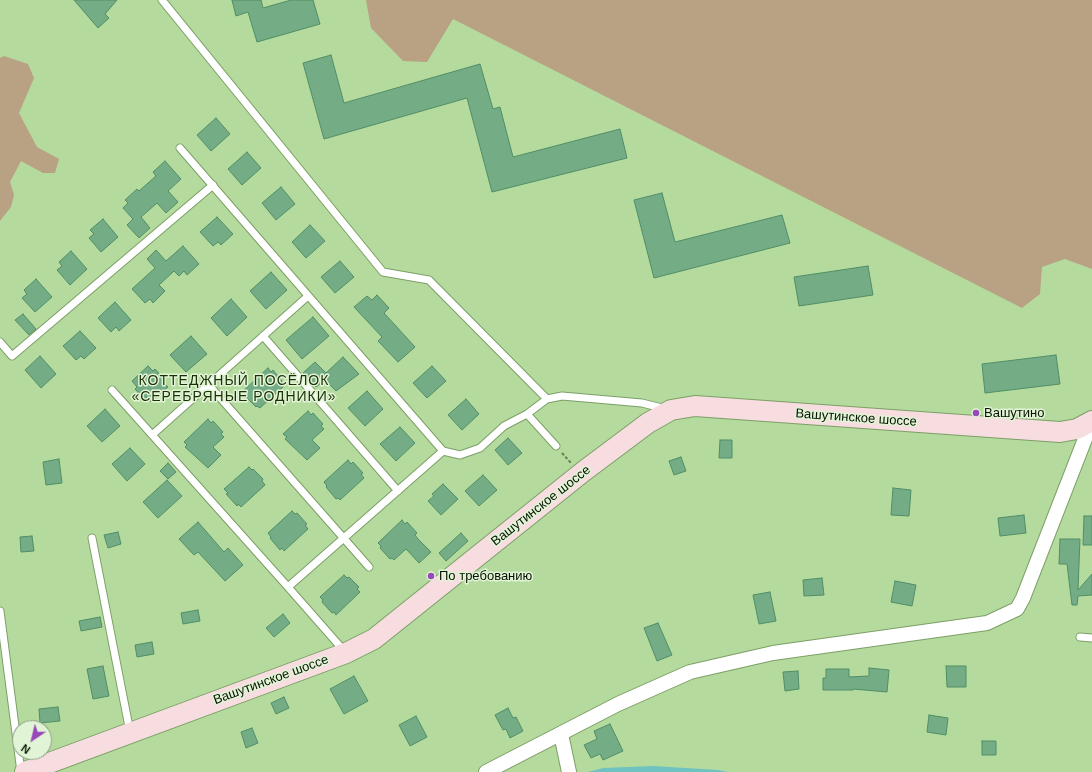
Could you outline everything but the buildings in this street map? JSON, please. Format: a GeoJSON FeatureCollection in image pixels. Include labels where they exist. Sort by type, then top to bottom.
{"type":"FeatureCollection","features":[{"type":"Feature","properties":{"kind":"street","name":"Вашутинское шоссе"},"geometry":{"type":"LineString","coordinates":[[25,772],[346,653],[374,638],[584,471],[648,423],[671,410],[695,406],[1060,432],[1076,429],[1092,421]]}},
{"type":"Feature","properties":{"kind":"street"},"geometry":{"type":"LineString","coordinates":[[486,772],[618,704],[690,672],[773,653],[987,623],[1017,609],[1024,598],[1092,421]]}},
{"type":"Feature","properties":{"kind":"street"},"geometry":{"type":"LineString","coordinates":[[561,734],[569,772]]}},
{"type":"Feature","properties":{"kind":"lane"},"geometry":{"type":"LineString","coordinates":[[162,0],[383,272],[429,280],[547,399]]}},
{"type":"Feature","properties":{"kind":"lane"},"geometry":{"type":"LineString","coordinates":[[180,148],[443,451],[460,455],[480,448],[504,426],[527,414],[547,399],[562,396],[642,403],[671,410]]}},
{"type":"Feature","properties":{"kind":"lane"},"geometry":{"type":"LineString","coordinates":[[0,342],[12,356],[213,185]]}},
{"type":"Feature","properties":{"kind":"lane"},"geometry":{"type":"LineString","coordinates":[[152,435],[308,296]]}},
{"type":"Feature","properties":{"kind":"lane"},"geometry":{"type":"LineString","coordinates":[[263,336],[398,491]]}},
{"type":"Feature","properties":{"kind":"lane"},"geometry":{"type":"LineString","coordinates":[[208,384],[369,567]]}},
{"type":"Feature","properties":{"kind":"lane"},"geometry":{"type":"LineString","coordinates":[[112,390],[346,653]]}},
{"type":"Feature","properties":{"kind":"lane"},"geometry":{"type":"LineString","coordinates":[[527,414],[556,446]]}},
{"type":"Feature","properties":{"kind":"lane"},"geometry":{"type":"LineString","coordinates":[[288,588],[443,451]]}},
{"type":"Feature","properties":{"kind":"lane"},"geometry":{"type":"LineString","coordinates":[[92,538],[130,732]]}},
{"type":"Feature","properties":{"kind":"lane"},"geometry":{"type":"LineString","coordinates":[[0,611],[21,772]]}},
{"type":"Feature","properties":{"kind":"lane"},"geometry":{"type":"LineString","coordinates":[[1080,637],[1092,638]]}},
{"type":"Feature","properties":{"kind":"path"},"geometry":{"type":"LineString","coordinates":[[556,446],[572,463],[584,471]]}},
{"type":"Feature","properties":{"kind":"shaded area"},"geometry":{"type":"Polygon","coordinates":[[[366,0],[1092,0],[1092,269],[1065,259],[1042,267],[1040,294],[1022,308],[453,19],[427,62],[403,61],[371,28],[366,0]]]}},
{"type":"Feature","properties":{"kind":"shaded area"},"geometry":{"type":"Polygon","coordinates":[[[4,56],[28,64],[34,78],[19,113],[37,147],[59,159],[55,173],[43,173],[21,161],[10,182],[14,195],[11,207],[0,221],[0,58],[4,56]]]}},
{"type":"Feature","properties":{"kind":"water"},"geometry":{"type":"Polygon","coordinates":[[[653,766],[728,772],[588,772],[603,768],[653,766]]]}},
{"type":"Feature","properties":{"kind":"place","name":"Вашутино"},"geometry":{"type":"Point","coordinates":[976,413]}},
{"type":"Feature","properties":{"kind":"place","name":"По требованию"},"geometry":{"type":"Point","coordinates":[431,576]}},
{"type":"Feature","properties":{"kind":"district","name":"КОТТЕДЖНЫЙ ПОСЁЛОК «СЕРЕБРЯНЫЕ РОДНИКИ»"},"geometry":{"type":"Point","coordinates":[234,390]}}]}
